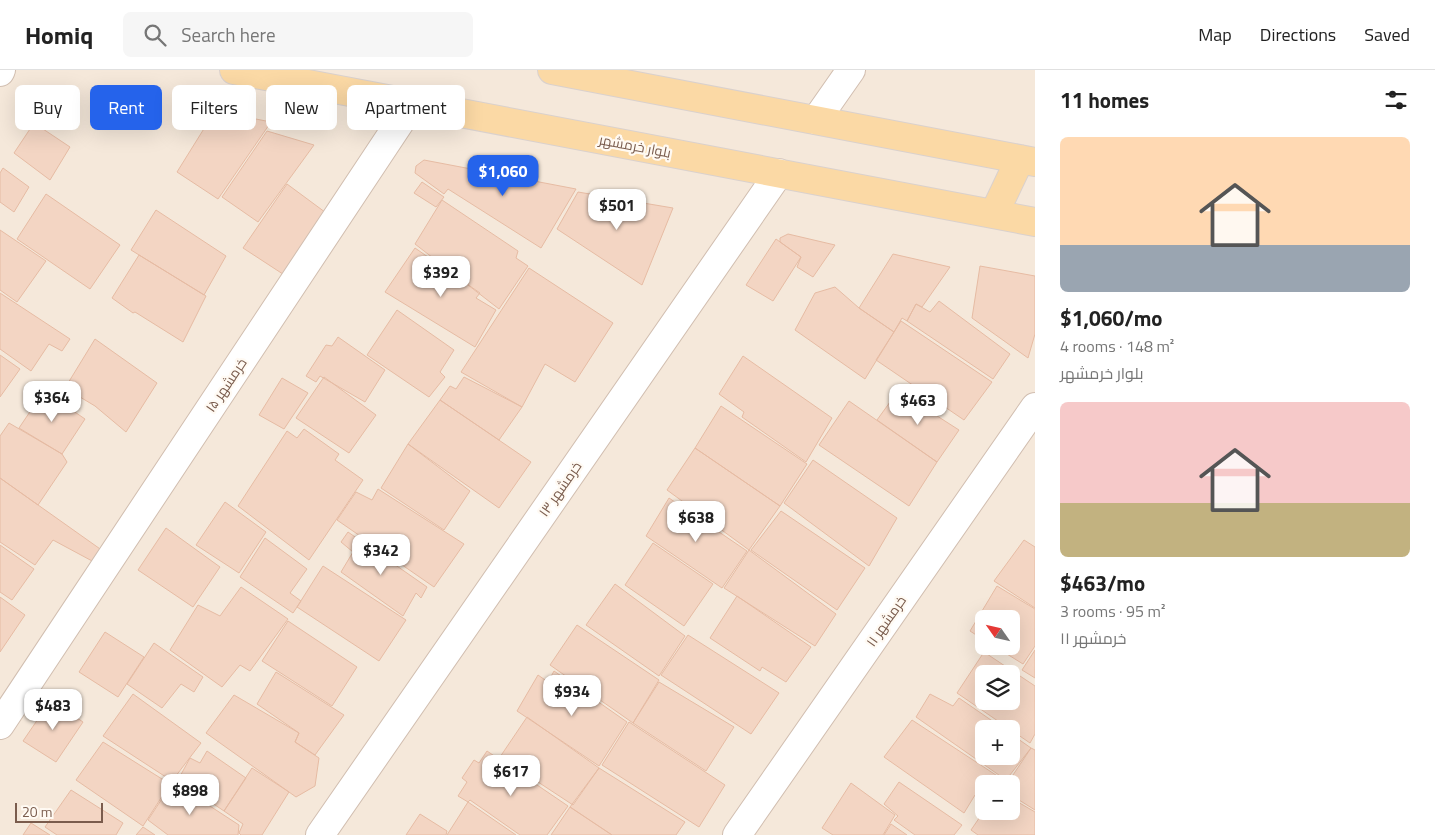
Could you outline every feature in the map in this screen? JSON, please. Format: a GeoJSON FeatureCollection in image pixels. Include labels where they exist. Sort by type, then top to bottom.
{"type":"FeatureCollection","features":[{"type":"Feature","properties":{"kind":"main road","name":"بلوار خرمشهر"},"geometry":{"type":"LineString","coordinates":[[234,70],[347,92]]}},
{"type":"Feature","properties":{"kind":"main road"},"geometry":{"type":"LineString","coordinates":[[552,70],[1027,161],[994,214]]}},
{"type":"Feature","properties":{"kind":"main road","name":"بلوار خرمشهر"},"geometry":{"type":"LineString","coordinates":[[465,114],[1035,222]]}},
{"type":"Feature","properties":{"kind":"street"},"geometry":{"type":"LineString","coordinates":[[816,120],[851,70]]}},
{"type":"Feature","properties":{"kind":"street","name":"خرمشهر ۱۵"},"geometry":{"type":"LineString","coordinates":[[0,725],[395,130]]}},
{"type":"Feature","properties":{"kind":"street","name":"خرمشهر ۱۳"},"geometry":{"type":"LineString","coordinates":[[320,835],[779,173]]}},
{"type":"Feature","properties":{"kind":"street","name":"خرمشهر ۱۱"},"geometry":{"type":"LineString","coordinates":[[737,835],[1035,407]]}},
{"type":"Feature","properties":{"kind":"shaded area"},"geometry":{"type":"Polygon","coordinates":[[[0,70],[1035,70],[1035,835],[0,835],[0,70]]]}},
{"type":"Feature","properties":{"kind":"building"},"geometry":{"type":"Polygon","coordinates":[[[256,119],[266,121],[266,129],[218,199],[177,172],[203,130],[256,130],[256,119]]]}},
{"type":"Feature","properties":{"kind":"building"},"geometry":{"type":"Polygon","coordinates":[[[29,130],[44,130],[70,147],[50,180],[14,153],[29,130]]]}},
{"type":"Feature","properties":{"kind":"building"},"geometry":{"type":"Polygon","coordinates":[[[267,131],[314,145],[258,222],[222,197],[267,131]]]}},
{"type":"Feature","properties":{"kind":"building"},"geometry":{"type":"Polygon","coordinates":[[[424,160],[576,189],[541,248],[448,189],[444,194],[415,173],[416,166],[424,160]]]}},
{"type":"Feature","properties":{"kind":"building"},"geometry":{"type":"Polygon","coordinates":[[[3,168],[29,187],[14,212],[0,202],[0,173],[3,168]]]}},
{"type":"Feature","properties":{"kind":"building"},"geometry":{"type":"Polygon","coordinates":[[[422,182],[444,197],[436,207],[414,193],[422,182]]]}},
{"type":"Feature","properties":{"kind":"building"},"geometry":{"type":"Polygon","coordinates":[[[287,184],[333,218],[292,280],[243,248],[287,184]]]}},
{"type":"Feature","properties":{"kind":"building"},"geometry":{"type":"Polygon","coordinates":[[[578,192],[673,208],[642,285],[557,229],[578,192]]]}},
{"type":"Feature","properties":{"kind":"building"},"geometry":{"type":"Polygon","coordinates":[[[46,194],[120,245],[90,289],[17,239],[46,194]]]}},
{"type":"Feature","properties":{"kind":"building"},"geometry":{"type":"Polygon","coordinates":[[[442,200],[518,251],[516,258],[528,266],[499,309],[415,244],[442,200]]]}},
{"type":"Feature","properties":{"kind":"building"},"geometry":{"type":"Polygon","coordinates":[[[156,210],[226,256],[204,295],[131,250],[156,210]]]}},
{"type":"Feature","properties":{"kind":"building"},"geometry":{"type":"Polygon","coordinates":[[[0,230],[46,261],[17,302],[0,290],[0,230]]]}},
{"type":"Feature","properties":{"kind":"building"},"geometry":{"type":"Polygon","coordinates":[[[788,234],[835,245],[813,277],[797,267],[801,257],[780,242],[780,238],[788,234]]]}},
{"type":"Feature","properties":{"kind":"building"},"geometry":{"type":"Polygon","coordinates":[[[776,239],[801,257],[773,301],[746,285],[776,239]]]}},
{"type":"Feature","properties":{"kind":"building"},"geometry":{"type":"Polygon","coordinates":[[[415,248],[480,293],[476,298],[496,310],[475,347],[385,292],[415,248]]]}},
{"type":"Feature","properties":{"kind":"building"},"geometry":{"type":"Polygon","coordinates":[[[893,254],[950,267],[922,307],[916,304],[907,321],[902,318],[894,332],[859,308],[893,254]]]}},
{"type":"Feature","properties":{"kind":"building"},"geometry":{"type":"Polygon","coordinates":[[[139,255],[206,296],[183,342],[135,312],[133,313],[112,298],[139,255]]]}},
{"type":"Feature","properties":{"kind":"building"},"geometry":{"type":"Polygon","coordinates":[[[980,266],[1035,276],[1035,334],[1028,358],[972,318],[980,266]]]}},
{"type":"Feature","properties":{"kind":"building"},"geometry":{"type":"Polygon","coordinates":[[[529,268],[613,323],[575,382],[545,364],[522,407],[461,372],[529,268]]]}},
{"type":"Feature","properties":{"kind":"building"},"geometry":{"type":"Polygon","coordinates":[[[835,287],[859,308],[894,332],[865,379],[795,330],[815,293],[835,287]]]}},
{"type":"Feature","properties":{"kind":"building"},"geometry":{"type":"Polygon","coordinates":[[[0,293],[70,339],[62,351],[49,344],[31,371],[0,349],[0,293]]]}},
{"type":"Feature","properties":{"kind":"building"},"geometry":{"type":"Polygon","coordinates":[[[939,301],[1010,354],[993,379],[907,321],[916,304],[930,312],[939,301]]]}},
{"type":"Feature","properties":{"kind":"building"},"geometry":{"type":"Polygon","coordinates":[[[397,310],[454,350],[440,372],[445,377],[429,397],[367,355],[397,310]]]}},
{"type":"Feature","properties":{"kind":"building"},"geometry":{"type":"Polygon","coordinates":[[[901,321],[992,382],[964,420],[876,360],[901,321]]]}},
{"type":"Feature","properties":{"kind":"building"},"geometry":{"type":"Polygon","coordinates":[[[338,337],[385,370],[365,402],[320,376],[316,382],[306,376],[326,345],[332,346],[338,337]]]}},
{"type":"Feature","properties":{"kind":"building"},"geometry":{"type":"Polygon","coordinates":[[[95,339],[157,383],[126,432],[95,406],[65,388],[95,339]]]}},
{"type":"Feature","properties":{"kind":"building"},"geometry":{"type":"Polygon","coordinates":[[[0,355],[20,369],[0,397],[0,355]]]}},
{"type":"Feature","properties":{"kind":"building"},"geometry":{"type":"Polygon","coordinates":[[[743,356],[832,418],[806,462],[742,417],[744,412],[719,394],[743,356]]]}},
{"type":"Feature","properties":{"kind":"building"},"geometry":{"type":"Polygon","coordinates":[[[324,377],[376,415],[349,453],[296,418],[324,377]]]}},
{"type":"Feature","properties":{"kind":"building"},"geometry":{"type":"Polygon","coordinates":[[[464,377],[522,407],[499,440],[440,400],[450,386],[456,389],[464,377]]]}},
{"type":"Feature","properties":{"kind":"building"},"geometry":{"type":"Polygon","coordinates":[[[282,378],[308,393],[284,429],[259,415],[282,378]]]}},
{"type":"Feature","properties":{"kind":"building"},"geometry":{"type":"Polygon","coordinates":[[[44,391],[85,419],[62,454],[19,428],[44,391]]]}},
{"type":"Feature","properties":{"kind":"building"},"geometry":{"type":"Polygon","coordinates":[[[898,391],[959,430],[937,462],[877,420],[898,391]]]}},
{"type":"Feature","properties":{"kind":"building"},"geometry":{"type":"Polygon","coordinates":[[[440,400],[531,462],[499,508],[408,444],[440,400]]]}},
{"type":"Feature","properties":{"kind":"building"},"geometry":{"type":"Polygon","coordinates":[[[849,401],[937,462],[909,506],[819,445],[849,401]]]}},
{"type":"Feature","properties":{"kind":"building"},"geometry":{"type":"Polygon","coordinates":[[[721,406],[807,464],[780,506],[695,448],[721,406]]]}},
{"type":"Feature","properties":{"kind":"building"},"geometry":{"type":"Polygon","coordinates":[[[9,423],[62,454],[67,462],[38,505],[0,478],[0,436],[9,423]]]}},
{"type":"Feature","properties":{"kind":"building"},"geometry":{"type":"Polygon","coordinates":[[[304,429],[339,454],[335,460],[363,480],[309,560],[238,506],[287,431],[297,438],[304,429]]]}},
{"type":"Feature","properties":{"kind":"building"},"geometry":{"type":"Polygon","coordinates":[[[408,444],[470,491],[444,530],[381,488],[408,444]]]}},
{"type":"Feature","properties":{"kind":"building"},"geometry":{"type":"Polygon","coordinates":[[[695,448],[780,506],[749,550],[667,490],[695,448]]]}},
{"type":"Feature","properties":{"kind":"building"},"geometry":{"type":"Polygon","coordinates":[[[813,460],[897,518],[869,566],[784,503],[813,460]]]}},
{"type":"Feature","properties":{"kind":"building"},"geometry":{"type":"Polygon","coordinates":[[[0,478],[103,551],[94,562],[53,540],[35,565],[0,542],[0,478]]]}},
{"type":"Feature","properties":{"kind":"building"},"geometry":{"type":"Polygon","coordinates":[[[378,489],[464,544],[434,587],[337,520],[356,492],[372,500],[378,489]]]}},
{"type":"Feature","properties":{"kind":"building"},"geometry":{"type":"Polygon","coordinates":[[[669,498],[747,551],[722,588],[646,536],[669,498]]]}},
{"type":"Feature","properties":{"kind":"building"},"geometry":{"type":"Polygon","coordinates":[[[225,502],[266,532],[239,573],[196,545],[225,502]]]}},
{"type":"Feature","properties":{"kind":"building"},"geometry":{"type":"Polygon","coordinates":[[[781,511],[865,568],[837,610],[751,550],[781,511]]]}},
{"type":"Feature","properties":{"kind":"building"},"geometry":{"type":"Polygon","coordinates":[[[166,528],[220,567],[193,607],[138,570],[166,528]]]}},
{"type":"Feature","properties":{"kind":"building"},"geometry":{"type":"Polygon","coordinates":[[[348,532],[427,587],[421,598],[416,593],[403,616],[341,572],[353,552],[341,542],[348,532]]]}},
{"type":"Feature","properties":{"kind":"building"},"geometry":{"type":"Polygon","coordinates":[[[265,538],[307,569],[290,593],[301,601],[293,613],[240,577],[265,538]]]}},
{"type":"Feature","properties":{"kind":"building"},"geometry":{"type":"Polygon","coordinates":[[[1024,540],[1035,547],[1035,608],[994,581],[1024,540]]]}},
{"type":"Feature","properties":{"kind":"building"},"geometry":{"type":"Polygon","coordinates":[[[653,543],[713,584],[684,626],[625,585],[653,543]]]}},
{"type":"Feature","properties":{"kind":"building"},"geometry":{"type":"Polygon","coordinates":[[[0,545],[34,569],[12,600],[0,592],[0,545]]]}},
{"type":"Feature","properties":{"kind":"building"},"geometry":{"type":"Polygon","coordinates":[[[749,550],[836,614],[815,646],[724,588],[749,550]]]}},
{"type":"Feature","properties":{"kind":"building"},"geometry":{"type":"Polygon","coordinates":[[[323,566],[406,620],[379,661],[297,607],[323,566]]]}},
{"type":"Feature","properties":{"kind":"building"},"geometry":{"type":"Polygon","coordinates":[[[615,584],[685,636],[659,676],[586,625],[615,584]]]}},
{"type":"Feature","properties":{"kind":"building"},"geometry":{"type":"Polygon","coordinates":[[[997,586],[1035,609],[1035,646],[1023,664],[1008,655],[1020,655],[1020,610],[983,610],[997,586]]]}},
{"type":"Feature","properties":{"kind":"building"},"geometry":{"type":"Polygon","coordinates":[[[241,587],[288,619],[250,671],[240,665],[222,687],[170,650],[198,605],[220,616],[241,587]]]}},
{"type":"Feature","properties":{"kind":"building"},"geometry":{"type":"Polygon","coordinates":[[[737,596],[811,647],[786,682],[762,667],[760,671],[710,638],[737,596]]]}},
{"type":"Feature","properties":{"kind":"building"},"geometry":{"type":"Polygon","coordinates":[[[0,597],[25,615],[0,652],[0,597]]]}},
{"type":"Feature","properties":{"kind":"building"},"geometry":{"type":"Polygon","coordinates":[[[288,621],[357,667],[332,706],[262,661],[288,621]]]}},
{"type":"Feature","properties":{"kind":"building"},"geometry":{"type":"Polygon","coordinates":[[[975,623],[975,634],[970,631],[975,623]]]}},
{"type":"Feature","properties":{"kind":"building"},"geometry":{"type":"Polygon","coordinates":[[[577,625],[659,680],[633,723],[550,665],[577,625]]]}},
{"type":"Feature","properties":{"kind":"building"},"geometry":{"type":"Polygon","coordinates":[[[105,632],[144,657],[118,697],[79,672],[105,632]]]}},
{"type":"Feature","properties":{"kind":"building"},"geometry":{"type":"Polygon","coordinates":[[[688,635],[779,693],[751,734],[661,675],[688,635]]]}},
{"type":"Feature","properties":{"kind":"building"},"geometry":{"type":"Polygon","coordinates":[[[154,643],[203,677],[194,692],[181,684],[162,708],[127,684],[154,643]]]}},
{"type":"Feature","properties":{"kind":"building"},"geometry":{"type":"Polygon","coordinates":[[[1035,650],[1035,678],[1022,670],[1035,650]]]}},
{"type":"Feature","properties":{"kind":"building"},"geometry":{"type":"Polygon","coordinates":[[[982,655],[988,655],[1004,665],[975,665],[982,655]]]}},
{"type":"Feature","properties":{"kind":"building"},"geometry":{"type":"Polygon","coordinates":[[[975,666],[975,705],[957,693],[975,666]]]}},
{"type":"Feature","properties":{"kind":"building"},"geometry":{"type":"Polygon","coordinates":[[[554,671],[627,722],[599,766],[517,711],[538,675],[548,682],[554,671]]]}},
{"type":"Feature","properties":{"kind":"building"},"geometry":{"type":"Polygon","coordinates":[[[276,672],[344,715],[315,755],[295,742],[299,733],[257,704],[276,672]]]}},
{"type":"Feature","properties":{"kind":"building"},"geometry":{"type":"Polygon","coordinates":[[[1020,676],[1035,686],[1035,734],[1030,743],[1020,736],[1020,720],[996,720],[982,710],[1020,710],[1020,676]]]}},
{"type":"Feature","properties":{"kind":"building"},"geometry":{"type":"Polygon","coordinates":[[[659,682],[734,727],[706,771],[633,723],[659,682]]]}},
{"type":"Feature","properties":{"kind":"building"},"geometry":{"type":"Polygon","coordinates":[[[133,694],[201,743],[172,781],[103,736],[133,694]]]}},
{"type":"Feature","properties":{"kind":"building"},"geometry":{"type":"Polygon","coordinates":[[[930,694],[953,706],[959,698],[991,720],[975,720],[975,758],[916,717],[930,694]]]}},
{"type":"Feature","properties":{"kind":"building"},"geometry":{"type":"Polygon","coordinates":[[[234,695],[299,733],[295,742],[319,758],[315,786],[296,797],[206,733],[234,695]]]}},
{"type":"Feature","properties":{"kind":"building"},"geometry":{"type":"Polygon","coordinates":[[[51,700],[83,722],[56,762],[23,741],[51,700]]]}},
{"type":"Feature","properties":{"kind":"building"},"geometry":{"type":"Polygon","coordinates":[[[527,717],[599,768],[573,805],[500,757],[527,717]]]}},
{"type":"Feature","properties":{"kind":"building"},"geometry":{"type":"Polygon","coordinates":[[[912,720],[975,761],[975,765],[981,765],[996,775],[975,775],[975,795],[964,813],[884,757],[912,720]]]}},
{"type":"Feature","properties":{"kind":"building"},"geometry":{"type":"Polygon","coordinates":[[[629,722],[725,785],[699,827],[602,765],[629,722]]]}},
{"type":"Feature","properties":{"kind":"building"},"geometry":{"type":"Polygon","coordinates":[[[1020,740],[1031,748],[1020,762],[1020,740]]]}},
{"type":"Feature","properties":{"kind":"building"},"geometry":{"type":"Polygon","coordinates":[[[103,742],[170,784],[143,826],[76,780],[103,742]]]}},
{"type":"Feature","properties":{"kind":"building"},"geometry":{"type":"Polygon","coordinates":[[[1031,748],[1035,750],[1035,810],[1020,801],[1020,775],[1013,775],[1031,748]]]}},
{"type":"Feature","properties":{"kind":"building"},"geometry":{"type":"Polygon","coordinates":[[[207,751],[246,778],[224,811],[178,780],[190,758],[200,763],[207,751]]]}},
{"type":"Feature","properties":{"kind":"building"},"geometry":{"type":"Polygon","coordinates":[[[487,751],[568,806],[547,835],[520,835],[470,800],[468,802],[458,796],[467,782],[462,778],[474,760],[479,763],[487,751]]]}},
{"type":"Feature","properties":{"kind":"building"},"geometry":{"type":"Polygon","coordinates":[[[985,765],[1018,765],[1010,775],[999,775],[985,765]]]}},
{"type":"Feature","properties":{"kind":"building"},"geometry":{"type":"Polygon","coordinates":[[[252,768],[289,792],[262,835],[241,835],[239,833],[243,824],[224,811],[252,768]]]}},
{"type":"Feature","properties":{"kind":"building"},"geometry":{"type":"Polygon","coordinates":[[[599,768],[685,822],[676,835],[612,835],[570,807],[599,768]]]}},
{"type":"Feature","properties":{"kind":"building"},"geometry":{"type":"Polygon","coordinates":[[[173,782],[239,825],[238,835],[168,835],[148,820],[173,782]]]}},
{"type":"Feature","properties":{"kind":"building"},"geometry":{"type":"Polygon","coordinates":[[[899,782],[962,825],[954,835],[915,835],[894,820],[898,816],[884,804],[899,782]]]}},
{"type":"Feature","properties":{"kind":"building"},"geometry":{"type":"Polygon","coordinates":[[[851,783],[895,815],[883,835],[833,835],[822,828],[851,783]]]}},
{"type":"Feature","properties":{"kind":"building"},"geometry":{"type":"Polygon","coordinates":[[[71,790],[123,823],[116,835],[57,835],[45,827],[71,790]]]}},
{"type":"Feature","properties":{"kind":"building"},"geometry":{"type":"Polygon","coordinates":[[[468,802],[516,835],[447,835],[468,802]]]}},
{"type":"Feature","properties":{"kind":"building"},"geometry":{"type":"Polygon","coordinates":[[[1020,803],[1035,812],[1035,835],[978,835],[971,830],[978,820],[1020,820],[1020,803]]]}},
{"type":"Feature","properties":{"kind":"building"},"geometry":{"type":"Polygon","coordinates":[[[570,807],[612,835],[551,835],[570,807]]]}},
{"type":"Feature","properties":{"kind":"building"},"geometry":{"type":"Polygon","coordinates":[[[420,814],[447,831],[446,835],[406,835],[420,814]]]}},
{"type":"Feature","properties":{"kind":"building"},"geometry":{"type":"Polygon","coordinates":[[[31,823],[50,835],[23,835],[31,823]]]}},
{"type":"Feature","properties":{"kind":"building"},"geometry":{"type":"Polygon","coordinates":[[[891,824],[907,835],[884,835],[891,824]]]}},
{"type":"Feature","properties":{"kind":"building"},"geometry":{"type":"Polygon","coordinates":[[[143,827],[155,835],[136,835],[143,827]]]}}]}
